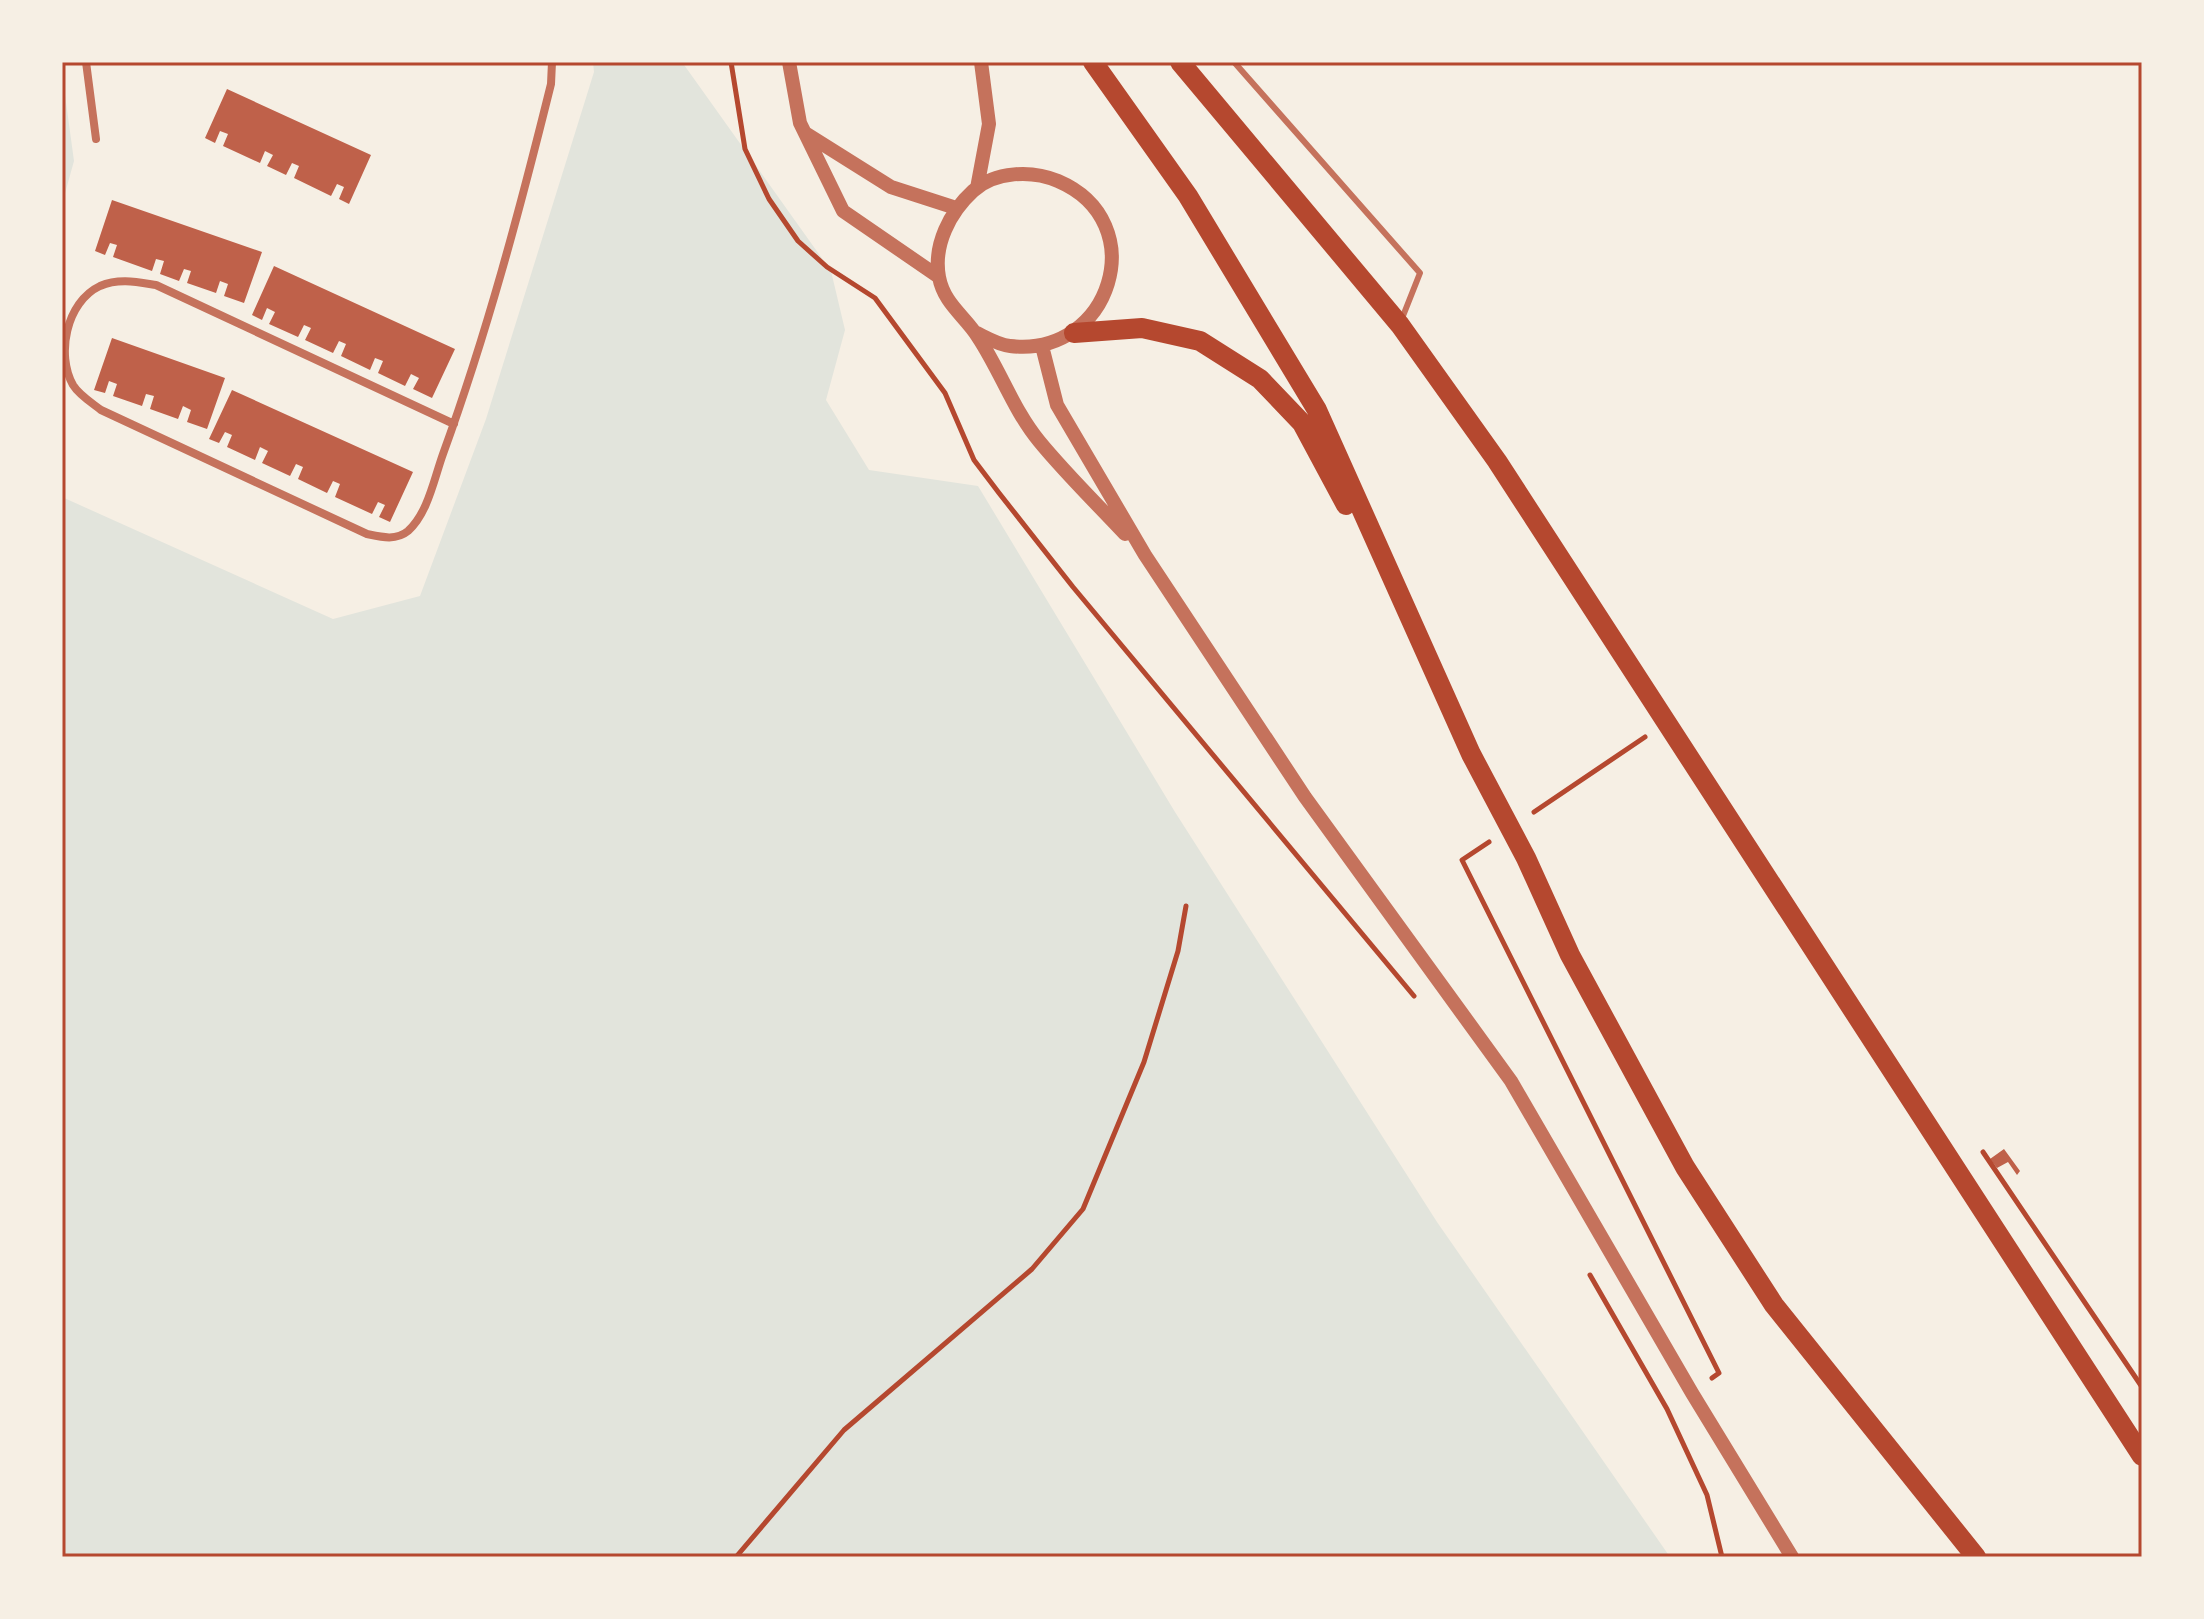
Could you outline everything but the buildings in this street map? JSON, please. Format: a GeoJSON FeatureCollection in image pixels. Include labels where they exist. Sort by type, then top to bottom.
{"type":"FeatureCollection","features":[{"type":"Feature","properties":{"kind":"main road"},"geometry":{"type":"LineString","coordinates":[[1093,62],[1188,196],[1317,410],[1438,684]]}},
{"type":"Feature","properties":{"kind":"main road"},"geometry":{"type":"LineString","coordinates":[[1180,62],[1400,325],[1497,461],[2142,1456]]}},
{"type":"Feature","properties":{"kind":"main road"},"geometry":{"type":"LineString","coordinates":[[1074,333],[1142,328],[1200,341],[1260,379],[1302,423],[1526,858],[1570,955],[1685,1167],[1774,1305],[1976,1557]]}},
{"type":"Feature","properties":{"kind":"street"},"geometry":{"type":"LineString","coordinates":[[86,62],[96,139]]}},
{"type":"Feature","properties":{"kind":"street"},"geometry":{"type":"LineString","coordinates":[[454,424],[156,285],[126,280],[99,287],[78,305],[66,335],[64,364],[75,388],[101,410],[367,534],[389,539],[406,533],[420,516],[454,424],[518,219],[551,84],[552,62]]}},
{"type":"Feature","properties":{"kind":"street"},"geometry":{"type":"LineString","coordinates":[[789,62],[805,133],[843,211],[939,277]]}},
{"type":"Feature","properties":{"kind":"street"},"geometry":{"type":"LineString","coordinates":[[977,188],[989,124],[981,62]]}},
{"type":"Feature","properties":{"kind":"street"},"geometry":{"type":"LineString","coordinates":[[805,133],[891,187],[956,208]]}},
{"type":"Feature","properties":{"kind":"street"},"geometry":{"type":"LineString","coordinates":[[977,333],[1008,346],[1042,346],[1074,333],[1099,306],[1112,278],[1112,244],[1098,212],[1074,188],[1043,175],[1009,175],[977,188],[956,208],[941,238],[939,277],[955,313],[977,333],[1037,439],[1145,555]]}},
{"type":"Feature","properties":{"kind":"street"},"geometry":{"type":"LineString","coordinates":[[1042,346],[1057,405],[1145,555],[1305,797],[1511,1081],[1692,1393],[1792,1557]]}},
{"type":"Feature","properties":{"kind":"lane"},"geometry":{"type":"LineString","coordinates":[[1234,62],[1420,273],[1400,325]]}},
{"type":"Feature","properties":{"kind":"path"},"geometry":{"type":"LineString","coordinates":[[731,62],[745,149],[769,199],[798,241],[827,267],[875,298],[945,393],[974,460],[999,493],[1073,587],[1418,1002]]}},
{"type":"Feature","properties":{"kind":"path"},"geometry":{"type":"LineString","coordinates":[[1528,816],[1646,737]]}},
{"type":"Feature","properties":{"kind":"path"},"geometry":{"type":"LineString","coordinates":[[1502,833],[1462,860],[1719,1373]]}},
{"type":"Feature","properties":{"kind":"path"},"geometry":{"type":"LineString","coordinates":[[736,1557],[844,1430],[1032,1269],[1083,1209],[1144,1062],[1178,951],[1186,906]]}},
{"type":"Feature","properties":{"kind":"path"},"geometry":{"type":"LineString","coordinates":[[1982,1150],[2142,1387]]}},
{"type":"Feature","properties":{"kind":"path"},"geometry":{"type":"LineString","coordinates":[[1583,1262],[1667,1409],[1707,1495],[1722,1557]]}},
{"type":"Feature","properties":{"kind":"shaded area"},"geometry":{"type":"Polygon","coordinates":[[[593,62],[682,62],[831,271],[845,330],[826,400],[869,470],[978,486],[1175,812],[1437,1222],[1670,1557],[62,1557],[62,497],[333,619],[420,596],[486,419],[594,72],[593,62]]]}},
{"type":"Feature","properties":{"kind":"shaded area"},"geometry":{"type":"Polygon","coordinates":[[[62,73],[74,161],[62,204],[62,73]]]}}]}
